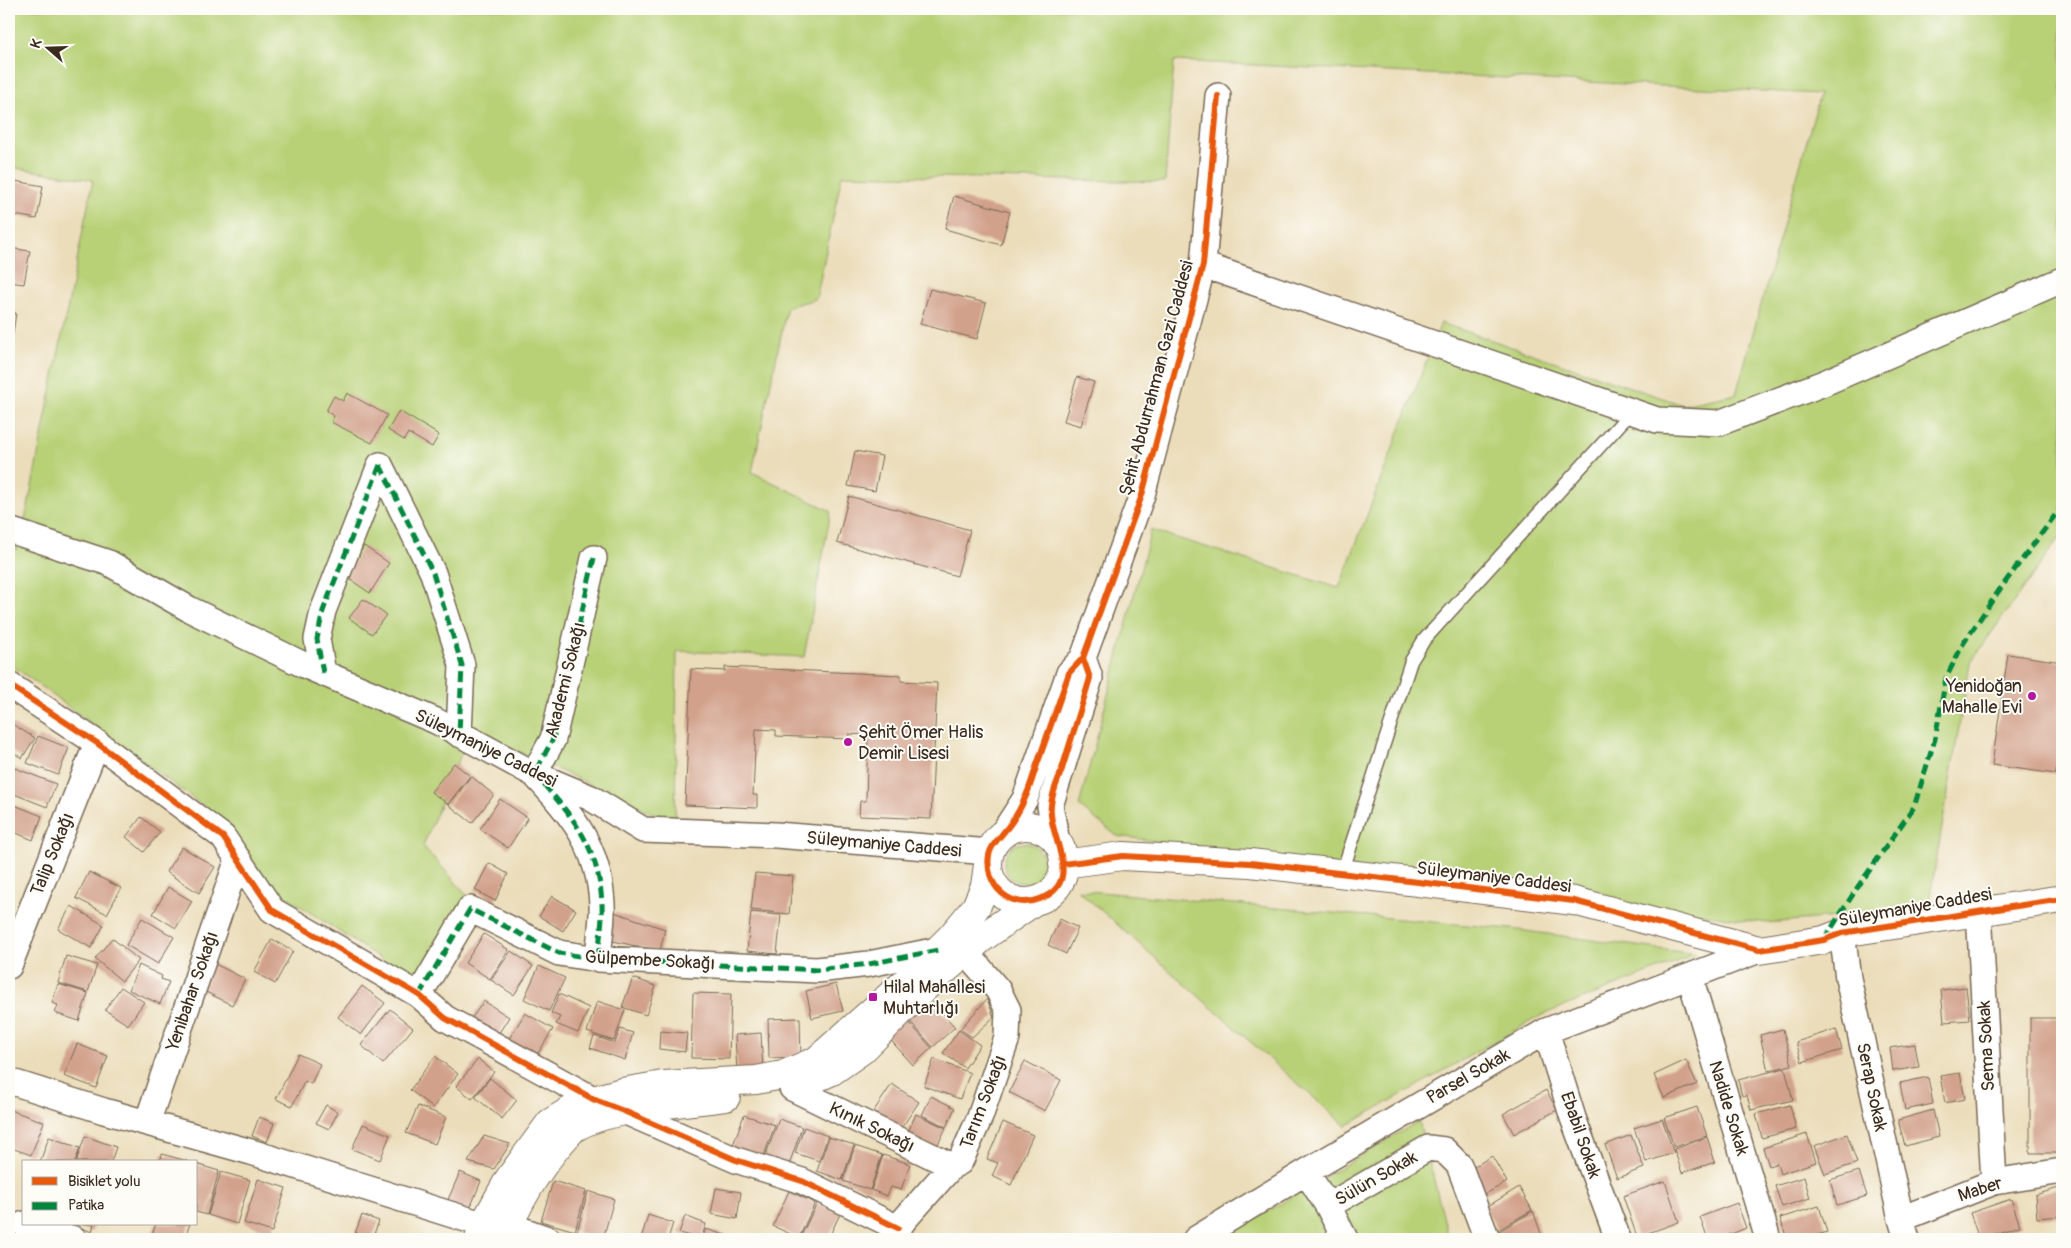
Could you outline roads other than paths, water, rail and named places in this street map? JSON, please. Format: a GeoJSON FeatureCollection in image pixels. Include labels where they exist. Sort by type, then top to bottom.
{"type":"FeatureCollection","features":[{"type":"Feature","properties":{"kind":"street","name":"Şehit Abdurrahman Gazi Caddesi"},"geometry":{"type":"LineString","coordinates":[[1083,658],[1142,495],[1203,265],[1218,96]]}},
{"type":"Feature","properties":{"kind":"street"},"geometry":{"type":"LineString","coordinates":[[1203,265],[1657,420],[1719,423],[1824,383],[2062,280]]}},
{"type":"Feature","properties":{"kind":"street"},"geometry":{"type":"LineString","coordinates":[[324,673],[317,639],[324,611],[380,465],[433,573],[462,665],[459,734]]}},
{"type":"Feature","properties":{"kind":"street","name":"Süleymaniye Caddesi"},"geometry":{"type":"LineString","coordinates":[[9,530],[109,563],[189,610],[324,673],[436,721],[534,774],[591,798],[642,830],[776,835],[994,850]]}},
{"type":"Feature","properties":{"kind":"street","name":"Akademi Sokağı"},"geometry":{"type":"LineString","coordinates":[[534,774],[553,739],[594,558]]}},
{"type":"Feature","properties":{"kind":"street"},"geometry":{"type":"LineString","coordinates":[[1083,658],[1090,678],[1050,806],[1060,853],[1062,876],[1055,888],[1046,897],[1033,902],[982,938],[923,989],[862,1050],[832,1071],[792,1088],[772,1094],[739,1096],[626,1112],[599,1117],[573,1129],[494,1232],[509,1179],[550,1123],[568,1112],[595,1100],[622,1092],[663,1085],[756,1080],[783,1075],[804,1068],[816,1061],[909,979],[952,936],[976,907],[985,886],[994,850],[1025,799],[1069,673],[1083,658]]}},
{"type":"Feature","properties":{"kind":"street"},"geometry":{"type":"LineString","coordinates":[[9,685],[96,743],[223,837],[272,910],[419,995],[445,1018],[595,1100],[736,1160],[802,1181],[895,1234]]}},
{"type":"Feature","properties":{"kind":"street","name":"Talip Sokağı"},"geometry":{"type":"LineString","coordinates":[[10,959],[96,743]]}},
{"type":"Feature","properties":{"kind":"street"},"geometry":{"type":"LineString","coordinates":[[534,774],[563,806],[586,840],[599,872],[602,906],[598,959]]}},
{"type":"Feature","properties":{"kind":"street"},"geometry":{"type":"LineString","coordinates":[[1033,902],[1020,902],[1007,898],[997,890],[994,884],[994,850],[1014,828],[1026,826],[1043,831],[1060,853]]}},
{"type":"Feature","properties":{"kind":"street","name":"Süleymaniye Caddesi"},"geometry":{"type":"LineString","coordinates":[[1060,853],[1250,863],[1574,901],[1759,950],[1824,940],[1842,933],[2062,899]]}},
{"type":"Feature","properties":{"kind":"street","name":"Yenibahar Sokağı"},"geometry":{"type":"LineString","coordinates":[[147,1123],[238,859]]}},
{"type":"Feature","properties":{"kind":"street","name":"Gülpembe Sokağı"},"geometry":{"type":"LineString","coordinates":[[419,995],[470,909],[559,953],[598,959],[817,970],[869,964],[938,950]]}},
{"type":"Feature","properties":{"kind":"street","name":"Sema Sokak"},"geometry":{"type":"LineString","coordinates":[[1979,911],[1994,1182]]}},
{"type":"Feature","properties":{"kind":"street","name":"Serap Sokak"},"geometry":{"type":"LineString","coordinates":[[1842,933],[1848,978],[1904,1229]]}},
{"type":"Feature","properties":{"kind":"street","name":"Parsel Sokak"},"geometry":{"type":"LineString","coordinates":[[1198,1239],[1306,1172],[1546,1031],[1759,950]]}},
{"type":"Feature","properties":{"kind":"street","name":"Tarım Sokağı"},"geometry":{"type":"LineString","coordinates":[[895,1234],[952,1166],[960,1162],[980,1117],[1007,1038],[1008,1010],[998,990],[966,952]]}},
{"type":"Feature","properties":{"kind":"street","name":"Nadide Sokak"},"geometry":{"type":"LineString","coordinates":[[1690,977],[1768,1239]]}},
{"type":"Feature","properties":{"kind":"street","name":"Ebabil Sokak"},"geometry":{"type":"LineString","coordinates":[[1546,1031],[1573,1118],[1618,1239]]}},
{"type":"Feature","properties":{"kind":"street"},"geometry":{"type":"LineString","coordinates":[[9,1081],[147,1123],[252,1152],[494,1232],[548,1239]]}},
{"type":"Feature","properties":{"kind":"street","name":"Kınık Sokağı"},"geometry":{"type":"LineString","coordinates":[[792,1088],[952,1166]]}},
{"type":"Feature","properties":{"kind":"street","name":"Sülün Sokak"},"geometry":{"type":"LineString","coordinates":[[1328,1206],[1428,1148],[1444,1150],[1459,1165],[1487,1239]]}},
{"type":"Feature","properties":{"kind":"street","name":"Maber"},"geometry":{"type":"LineString","coordinates":[[1904,1229],[1994,1182],[2062,1171]]}},
{"type":"Feature","properties":{"kind":"street"},"geometry":{"type":"LineString","coordinates":[[1306,1172],[1328,1206],[1345,1239]]}},
{"type":"Feature","properties":{"kind":"street"},"geometry":{"type":"LineString","coordinates":[[9,1220],[22,1223]]}},
{"type":"Feature","properties":{"kind":"street"},"geometry":{"type":"LineString","coordinates":[[31,1226],[74,1239]]}},
{"type":"Feature","properties":{"kind":"lane"},"geometry":{"type":"LineString","coordinates":[[1342,873],[1411,661],[1424,640],[1632,412]]}},
{"type":"Feature","properties":{"kind":"place","name":"Yenidoğan Mahalle Evi"},"geometry":{"type":"Point","coordinates":[2032,696]}},
{"type":"Feature","properties":{"kind":"place","name":"Şehit Ömer Halis Demir Lisesi"},"geometry":{"type":"Point","coordinates":[848,742]}},
{"type":"Feature","properties":{"kind":"place","name":"Hilal Mahallesi Muhtarlığı"},"geometry":{"type":"Point","coordinates":[873,997]}}]}
